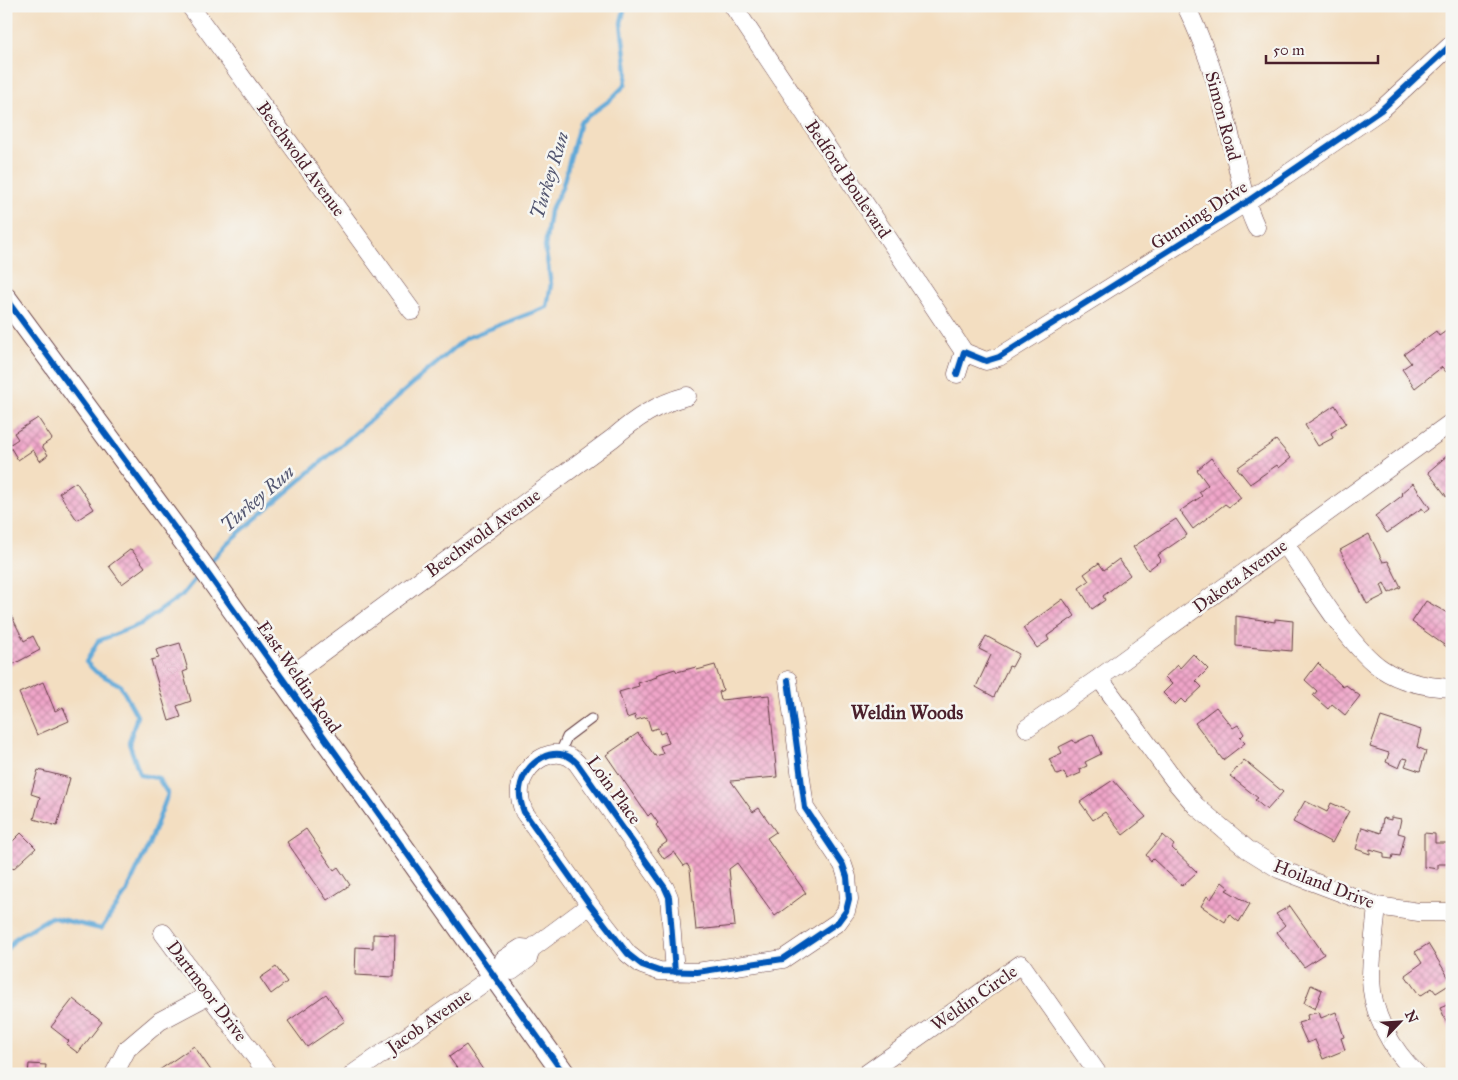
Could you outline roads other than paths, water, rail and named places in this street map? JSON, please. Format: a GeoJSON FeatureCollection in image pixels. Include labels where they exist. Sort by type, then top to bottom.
{"type":"FeatureCollection","features":[{"type":"Feature","properties":{"kind":"street","name":"Beechwold Avenue"},"geometry":{"type":"LineString","coordinates":[[190,6],[412,312]]}},
{"type":"Feature","properties":{"kind":"street","name":"Bedford Boulevard"},"geometry":{"type":"LineString","coordinates":[[733,6],[964,352]]}},
{"type":"Feature","properties":{"kind":"street","name":"Simon Road"},"geometry":{"type":"LineString","coordinates":[[1186,6],[1214,78],[1229,129],[1245,203],[1256,227]]}},
{"type":"Feature","properties":{"kind":"street","name":"Gunning Drive"},"geometry":{"type":"LineString","coordinates":[[964,352],[986,361],[999,357],[1245,203],[1381,110],[1452,44]]}},
{"type":"Feature","properties":{"kind":"street","name":"East Weldin Road"},"geometry":{"type":"LineString","coordinates":[[6,299],[188,546],[283,680],[500,972],[564,1074]]}},
{"type":"Feature","properties":{"kind":"street"},"geometry":{"type":"LineString","coordinates":[[957,374],[964,352]]}},
{"type":"Feature","properties":{"kind":"street","name":"Beechwold Avenue"},"geometry":{"type":"LineString","coordinates":[[283,680],[613,438],[638,416],[672,400],[687,396]]}},
{"type":"Feature","properties":{"kind":"street","name":"Dakota Avenue"},"geometry":{"type":"LineString","coordinates":[[1027,728],[1452,422]]}},
{"type":"Feature","properties":{"kind":"street"},"geometry":{"type":"LineString","coordinates":[[1285,544],[1353,641],[1366,656],[1398,678],[1415,684],[1452,688]]}},
{"type":"Feature","properties":{"kind":"street","name":"Hoiland Drive"},"geometry":{"type":"LineString","coordinates":[[1099,678],[1190,799],[1247,849],[1279,869],[1377,906],[1419,912],[1452,912]]}},
{"type":"Feature","properties":{"kind":"street","name":"Loin Place"},"geometry":{"type":"LineString","coordinates":[[675,972],[669,897],[665,888],[577,763],[570,756],[560,753],[550,754],[531,766],[523,777],[520,799],[524,812],[590,905],[628,954],[642,965],[675,972],[698,972],[784,959],[838,922],[846,911],[849,890],[843,865],[805,808],[802,798],[788,680]]}},
{"type":"Feature","properties":{"kind":"street","name":"Jacob Avenue"},"geometry":{"type":"LineString","coordinates":[[352,1074],[500,972],[504,959],[521,948],[531,949],[590,905]]}},
{"type":"Feature","properties":{"kind":"street"},"geometry":{"type":"LineString","coordinates":[[1377,906],[1371,979],[1373,998],[1390,1040],[1402,1059],[1417,1074]]}},
{"type":"Feature","properties":{"kind":"street","name":"Dartmoor Drive"},"geometry":{"type":"LineString","coordinates":[[163,933],[268,1074]]}},
{"type":"Feature","properties":{"kind":"street","name":"Weldin Circle"},"geometry":{"type":"LineString","coordinates":[[866,1074],[1021,964],[1098,1074]]}},
{"type":"Feature","properties":{"kind":"street"},"geometry":{"type":"LineString","coordinates":[[114,1074],[127,1049],[160,1021],[208,995]]}},
{"type":"Feature","properties":{"kind":"lane"},"geometry":{"type":"LineString","coordinates":[[560,753],[567,737],[591,719]]}},
{"type":"Feature","properties":{"kind":"waterway","name":"Turkey Run"},"geometry":{"type":"LineString","coordinates":[[209,564],[227,543],[466,338],[547,307],[551,284],[545,247],[550,211],[562,188],[580,122],[610,100],[625,85],[627,72],[621,23],[625,6]]}},
{"type":"Feature","properties":{"kind":"waterway","name":"Turkey Run"},"geometry":{"type":"LineString","coordinates":[[6,950],[16,938],[51,917],[101,929],[126,893],[149,844],[168,794],[158,778],[140,775],[129,743],[137,716],[120,685],[96,672],[86,662],[98,641],[141,624],[182,595],[200,573]]}},
{"type":"Feature","properties":{"kind":"district","name":"Weldin Woods"},"geometry":{"type":"Point","coordinates":[907,712]}}]}
